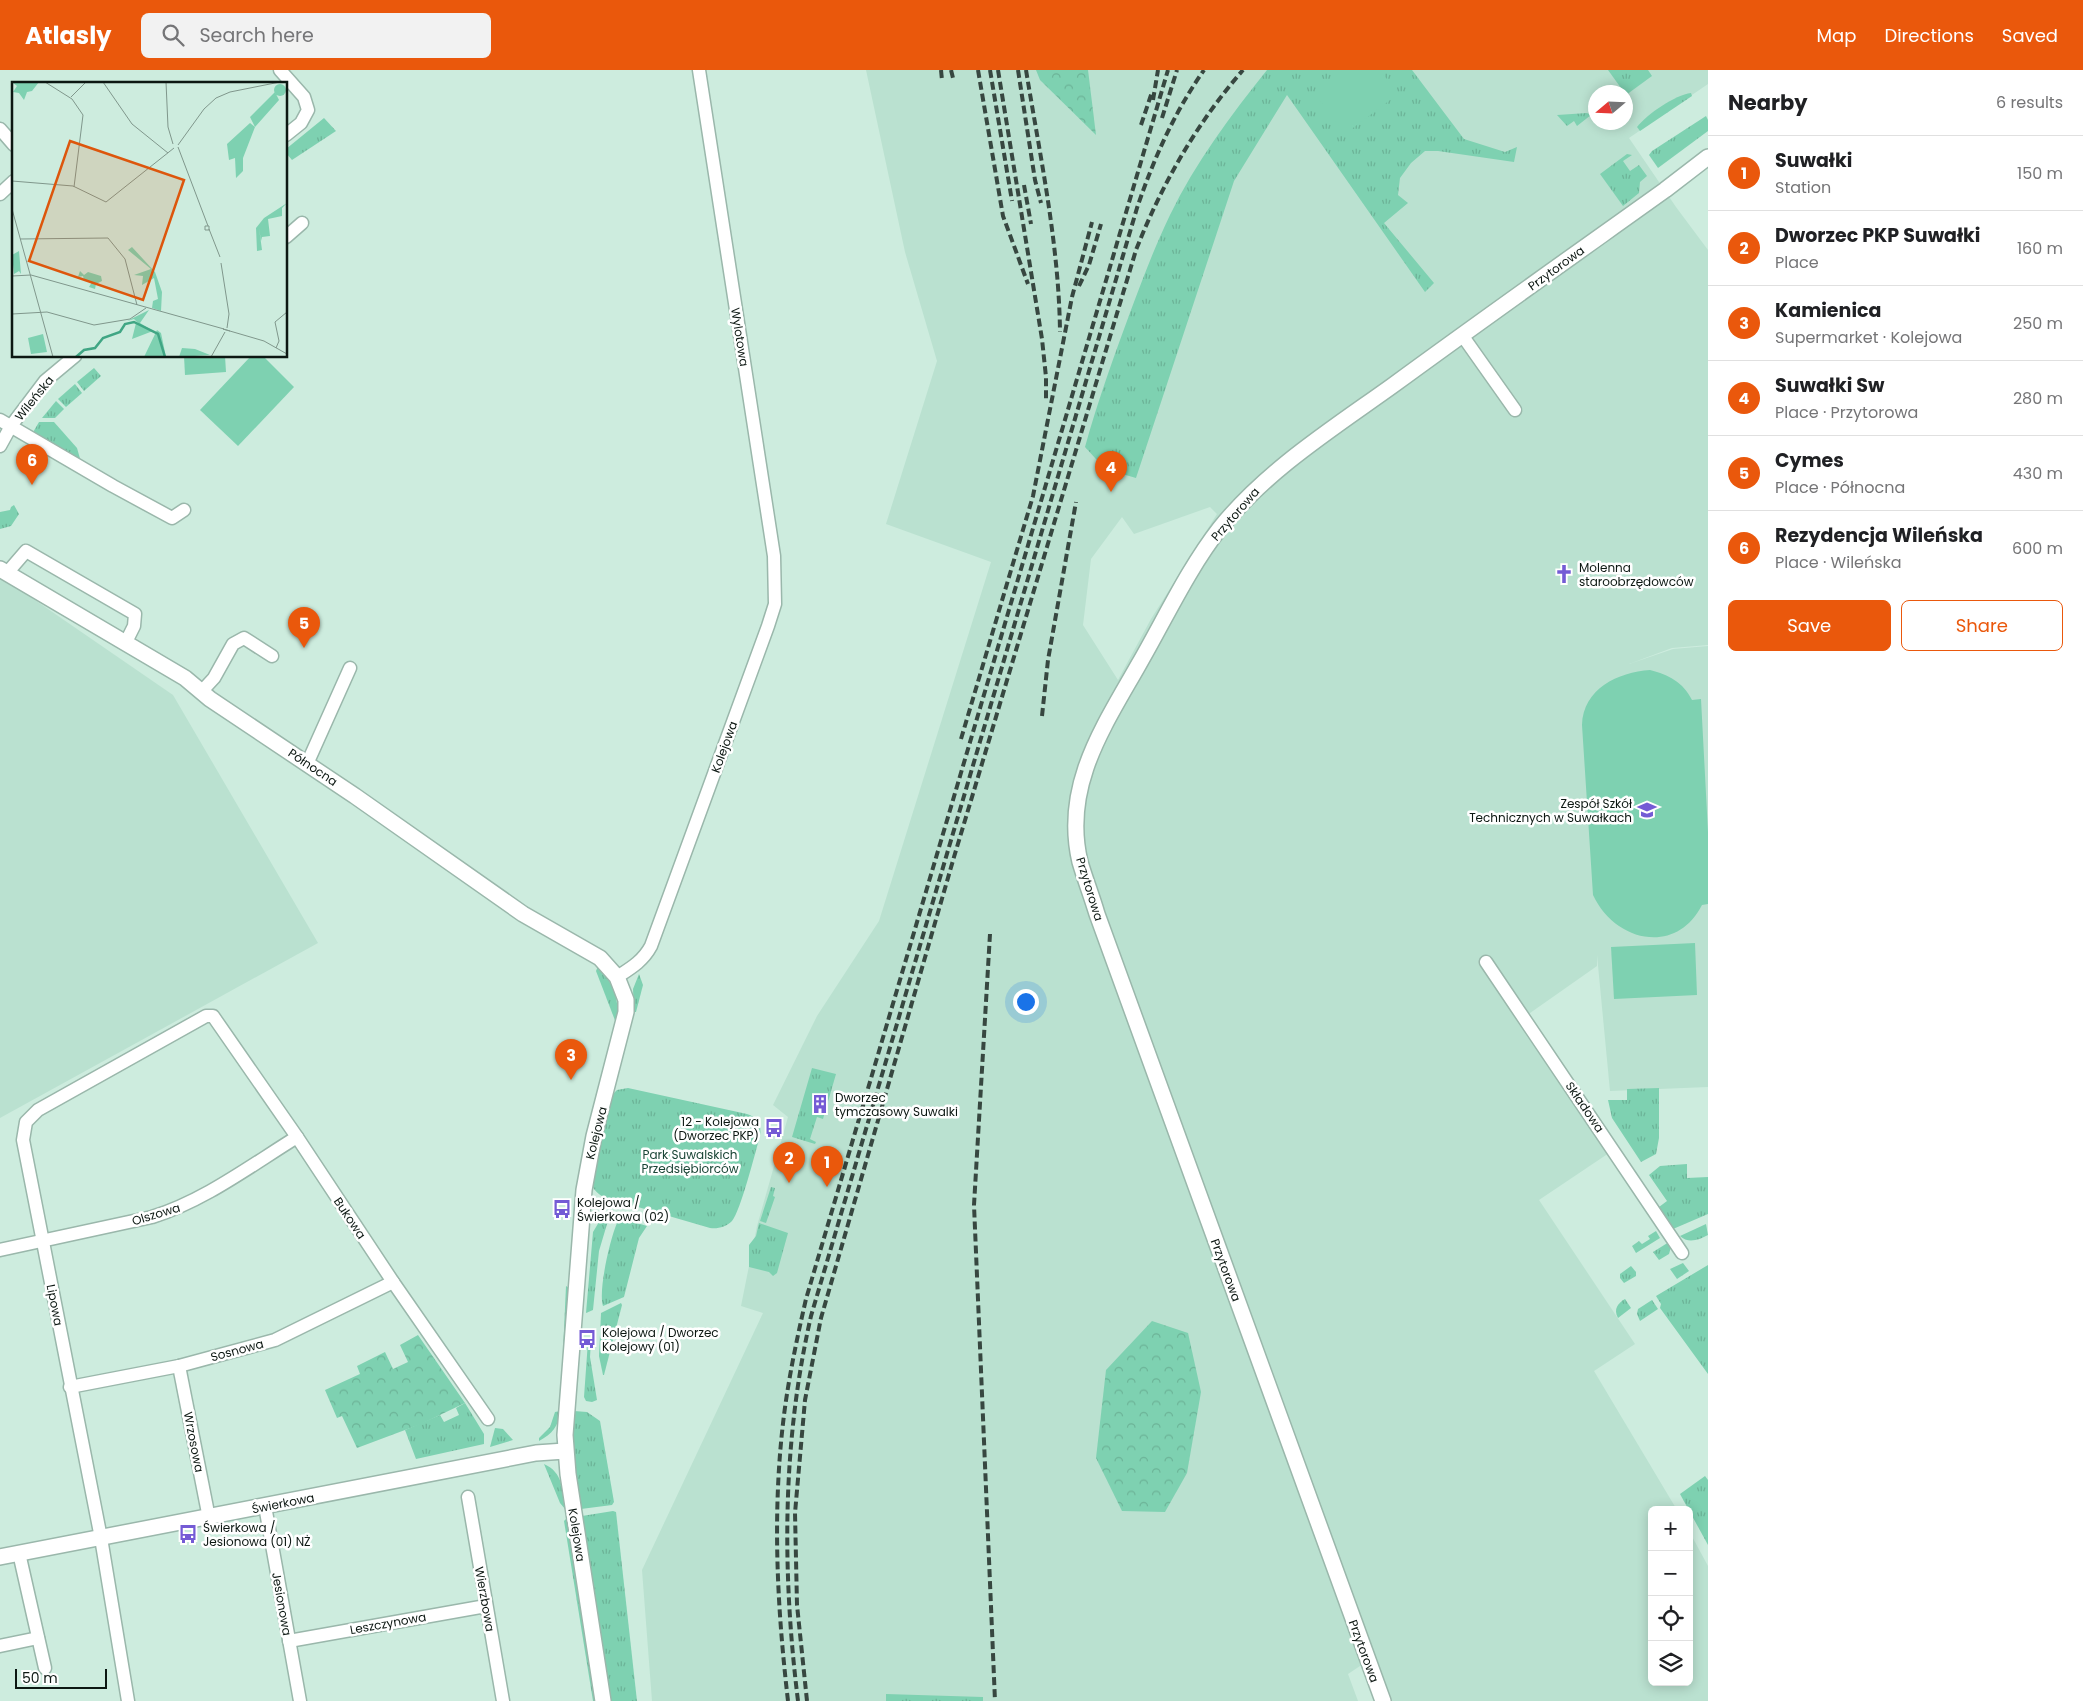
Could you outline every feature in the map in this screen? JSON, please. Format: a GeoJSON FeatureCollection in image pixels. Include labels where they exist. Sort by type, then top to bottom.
{"type":"FeatureCollection","features":[{"type":"Feature","properties":{"kind":"street"},"geometry":{"type":"LineString","coordinates":[[280,70],[304,97],[308,110],[301,123],[288,133]]}},
{"type":"Feature","properties":{"kind":"street","name":"Wylotowa"},"geometry":{"type":"LineString","coordinates":[[699,70],[774,556],[775,604]]}},
{"type":"Feature","properties":{"kind":"street"},"geometry":{"type":"LineString","coordinates":[[0,129],[12,143]]}},
{"type":"Feature","properties":{"kind":"street","name":"Przytorowa"},"geometry":{"type":"LineString","coordinates":[[1383,1701],[1080,861],[1075,825],[1078,792],[1091,752],[1187,580],[1220,528],[1265,480],[1708,157]]}},
{"type":"Feature","properties":{"kind":"street"},"geometry":{"type":"LineString","coordinates":[[0,194],[12,183]]}},
{"type":"Feature","properties":{"kind":"street"},"geometry":{"type":"LineString","coordinates":[[288,235],[302,224]]}},
{"type":"Feature","properties":{"kind":"street"},"geometry":{"type":"LineString","coordinates":[[1462,335],[1515,410]]}},
{"type":"Feature","properties":{"kind":"street","name":"Wileńska"},"geometry":{"type":"LineString","coordinates":[[0,446],[6,423],[45,381],[73,358]]}},
{"type":"Feature","properties":{"kind":"street"},"geometry":{"type":"LineString","coordinates":[[6,423],[113,486],[172,518],[184,510]]}},
{"type":"Feature","properties":{"kind":"street"},"geometry":{"type":"LineString","coordinates":[[3,571],[26,551],[136,614],[134,626],[126,642]]}},
{"type":"Feature","properties":{"kind":"street","name":"Północna"},"geometry":{"type":"LineString","coordinates":[[3,571],[185,678],[202,692],[523,914],[600,958],[617,977]]}},
{"type":"Feature","properties":{"kind":"street","name":"Kolejowa"},"geometry":{"type":"LineString","coordinates":[[603,1701],[565,1451],[584,1190],[594,1136],[626,1012],[626,1000],[617,977],[637,964],[646,955],[651,946],[775,604]]}},
{"type":"Feature","properties":{"kind":"street"},"geometry":{"type":"LineString","coordinates":[[202,692],[214,678],[233,644],[244,638],[272,656]]}},
{"type":"Feature","properties":{"kind":"street"},"geometry":{"type":"LineString","coordinates":[[307,764],[350,668]]}},
{"type":"Feature","properties":{"kind":"street","name":"Składowa"},"geometry":{"type":"LineString","coordinates":[[1486,962],[1682,1253]]}},
{"type":"Feature","properties":{"kind":"street","name":"Lipowa"},"geometry":{"type":"LineString","coordinates":[[128,1701],[101,1538],[23,1140],[26,1122],[38,1110],[206,1016],[213,1016]]}},
{"type":"Feature","properties":{"kind":"street","name":"Bukowa"},"geometry":{"type":"LineString","coordinates":[[213,1016],[488,1419]]}},
{"type":"Feature","properties":{"kind":"street","name":"Olszowa"},"geometry":{"type":"LineString","coordinates":[[0,1250],[173,1211],[193,1202],[296,1137]]}},
{"type":"Feature","properties":{"kind":"street","name":"Sosnowa"},"geometry":{"type":"LineString","coordinates":[[70,1387],[179,1366],[275,1340],[393,1282]]}},
{"type":"Feature","properties":{"kind":"street","name":"Wrzosowa"},"geometry":{"type":"LineString","coordinates":[[179,1366],[209,1518]]}},
{"type":"Feature","properties":{"kind":"street","name":"Świerkowa"},"geometry":{"type":"LineString","coordinates":[[0,1557],[527,1455],[565,1451]]}},
{"type":"Feature","properties":{"kind":"street","name":"Wierzbowa"},"geometry":{"type":"LineString","coordinates":[[468,1497],[503,1701]]}},
{"type":"Feature","properties":{"kind":"street","name":"Jesionowa"},"geometry":{"type":"LineString","coordinates":[[265,1506],[300,1701]]}},
{"type":"Feature","properties":{"kind":"street"},"geometry":{"type":"LineString","coordinates":[[19,1554],[45,1668]]}},
{"type":"Feature","properties":{"kind":"street","name":"Leszczynowa"},"geometry":{"type":"LineString","coordinates":[[289,1641],[486,1606]]}},
{"type":"Feature","properties":{"kind":"street"},"geometry":{"type":"LineString","coordinates":[[0,1646],[38,1638]]}},
{"type":"Feature","properties":{"kind":"shaded area"},"geometry":{"type":"Polygon","coordinates":[[[866,70],[1708,70],[1708,84],[1629,138],[1708,250],[1708,645],[1672,648],[1629,664],[1673,649],[1708,646],[1708,1087],[1610,1091],[1597,955],[1597,966],[1520,1020],[1609,1153],[1539,1200],[1635,1344],[1594,1371],[1675,1506],[1648,1506],[1648,1686],[1693,1686],[1693,1538],[1708,1566],[1708,1701],[1392,1701],[1375,1656],[1348,1674],[1358,1701],[652,1701],[642,1570],[763,1313],[741,1306],[757,1226],[788,1117],[773,1105],[817,1016],[879,921],[991,562],[886,524],[937,361],[905,252],[866,70]],[[1210,507],[1134,534],[1122,517],[1091,559],[1083,625],[1118,680],[1151,619],[1217,514],[1210,507]]]}},
{"type":"Feature","properties":{"kind":"shaded area"},"geometry":{"type":"Polygon","coordinates":[[[0,576],[173,695],[318,943],[0,1118],[0,576]]]}},
{"type":"Feature","properties":{"kind":"green space"},"geometry":{"type":"Polygon","coordinates":[[[1036,70],[1088,70],[1096,135],[1040,80],[1036,70]]]}},
{"type":"Feature","properties":{"kind":"green space"},"geometry":{"type":"Polygon","coordinates":[[[1267,70],[1412,70],[1464,139],[1505,152],[1517,147],[1514,162],[1438,151],[1425,151],[1411,163],[1400,178],[1398,195],[1408,203],[1384,223],[1434,283],[1425,292],[1287,95],[1234,181],[1136,478],[1105,469],[1085,447],[1112,361],[1149,262],[1170,215],[1202,158],[1267,70]]]}},
{"type":"Feature","properties":{"kind":"green space"},"geometry":{"type":"Polygon","coordinates":[[[1353,70],[1380,70],[1398,94],[1345,134],[1317,97],[1353,70]]]}},
{"type":"Feature","properties":{"kind":"green space"},"geometry":{"type":"Polygon","coordinates":[[[1608,70],[1648,70],[1652,76],[1633,90],[1633,85],[1619,85],[1608,70]]]}},
{"type":"Feature","properties":{"kind":"green space"},"geometry":{"type":"Polygon","coordinates":[[[1691,93],[1692,96],[1640,131],[1637,127],[1647,116],[1662,106],[1677,97],[1691,93]]]}},
{"type":"Feature","properties":{"kind":"green space"},"geometry":{"type":"Polygon","coordinates":[[[1587,113],[1588,117],[1577,126],[1574,121],[1567,126],[1557,115],[1587,113]]]}},
{"type":"Feature","properties":{"kind":"green space"},"geometry":{"type":"Polygon","coordinates":[[[1706,116],[1708,131],[1658,168],[1649,155],[1652,151],[1706,116]]]}},
{"type":"Feature","properties":{"kind":"green space"},"geometry":{"type":"Polygon","coordinates":[[[324,118],[336,131],[292,160],[288,155],[288,147],[324,118]]]}},
{"type":"Feature","properties":{"kind":"green space"},"geometry":{"type":"Polygon","coordinates":[[[1627,154],[1632,155],[1623,161],[1630,171],[1639,165],[1647,176],[1640,182],[1639,193],[1623,206],[1600,174],[1627,154]]]}},
{"type":"Feature","properties":{"kind":"green space"},"geometry":{"type":"Polygon","coordinates":[[[184,358],[225,358],[226,372],[185,375],[184,358]]]}},
{"type":"Feature","properties":{"kind":"green space"},"geometry":{"type":"Polygon","coordinates":[[[249,358],[265,358],[294,387],[238,446],[200,410],[249,358]]]}},
{"type":"Feature","properties":{"kind":"green space"},"geometry":{"type":"Polygon","coordinates":[[[94,368],[101,376],[84,391],[77,382],[94,368]]]}},
{"type":"Feature","properties":{"kind":"green space"},"geometry":{"type":"Polygon","coordinates":[[[75,384],[82,393],[66,407],[58,399],[75,384]]]}},
{"type":"Feature","properties":{"kind":"green space"},"geometry":{"type":"Polygon","coordinates":[[[56,401],[64,409],[55,418],[42,418],[56,401]]]}},
{"type":"Feature","properties":{"kind":"green space"},"geometry":{"type":"Polygon","coordinates":[[[39,422],[54,422],[77,448],[81,462],[32,434],[39,422]]]}},
{"type":"Feature","properties":{"kind":"green space"},"geometry":{"type":"Polygon","coordinates":[[[14,505],[19,514],[11,526],[0,529],[0,512],[10,510],[14,505]]]}},
{"type":"Feature","properties":{"kind":"green space"},"geometry":{"type":"Polygon","coordinates":[[[1650,670],[1675,680],[1684,688],[1692,700],[1701,699],[1708,832],[1708,904],[1702,905],[1691,921],[1677,932],[1662,937],[1646,937],[1630,932],[1616,924],[1603,911],[1593,895],[1582,725],[1584,712],[1589,702],[1604,685],[1626,674],[1650,670]]]}},
{"type":"Feature","properties":{"kind":"green space"},"geometry":{"type":"Polygon","coordinates":[[[1695,943],[1697,995],[1614,999],[1611,947],[1695,943]]]}},
{"type":"Feature","properties":{"kind":"green space"},"geometry":{"type":"Polygon","coordinates":[[[598,966],[612,986],[617,1007],[616,1023],[596,971],[598,966]]]}},
{"type":"Feature","properties":{"kind":"green space"},"geometry":{"type":"Polygon","coordinates":[[[639,974],[643,985],[636,1012],[634,1012],[633,989],[639,974]]]}},
{"type":"Feature","properties":{"kind":"green space"},"geometry":{"type":"Polygon","coordinates":[[[812,1068],[836,1074],[823,1119],[817,1117],[810,1139],[816,1142],[815,1144],[792,1137],[812,1068]]]}},
{"type":"Feature","properties":{"kind":"green space","name":"Park Suwalskich Przedsiębiorców"},"geometry":{"type":"Polygon","coordinates":[[[628,1088],[747,1114],[756,1119],[760,1128],[760,1136],[748,1181],[736,1215],[730,1223],[722,1227],[710,1228],[598,1194],[592,1186],[600,1143],[613,1094],[617,1090],[628,1088]]]}},
{"type":"Feature","properties":{"kind":"green space"},"geometry":{"type":"Polygon","coordinates":[[[1659,1088],[1659,1138],[1656,1154],[1641,1162],[1612,1118],[1608,1100],[1627,1100],[1627,1089],[1659,1088]]]}},
{"type":"Feature","properties":{"kind":"green space"},"geometry":{"type":"Polygon","coordinates":[[[692,1144],[696,1150],[688,1155],[679,1157],[674,1167],[667,1166],[673,1154],[692,1144]]]}},
{"type":"Feature","properties":{"kind":"green space"},"geometry":{"type":"Polygon","coordinates":[[[1687,1164],[1687,1178],[1708,1177],[1708,1214],[1673,1229],[1659,1207],[1667,1201],[1649,1175],[1660,1166],[1687,1164]]]}},
{"type":"Feature","properties":{"kind":"green space"},"geometry":{"type":"Polygon","coordinates":[[[771,1187],[775,1188],[773,1196],[775,1197],[766,1223],[760,1221],[771,1187]]]}},
{"type":"Feature","properties":{"kind":"green space"},"geometry":{"type":"Polygon","coordinates":[[[610,1214],[599,1251],[593,1310],[586,1313],[593,1232],[599,1222],[610,1214]]]}},
{"type":"Feature","properties":{"kind":"green space"},"geometry":{"type":"Polygon","coordinates":[[[624,1219],[647,1226],[639,1238],[624,1297],[603,1306],[603,1277],[608,1252],[617,1223],[624,1219]]]}},
{"type":"Feature","properties":{"kind":"green space"},"geometry":{"type":"Polygon","coordinates":[[[759,1223],[788,1233],[777,1273],[773,1276],[769,1272],[749,1267],[749,1245],[756,1236],[759,1223]]]}},
{"type":"Feature","properties":{"kind":"green space"},"geometry":{"type":"Polygon","coordinates":[[[1706,1224],[1708,1235],[1705,1237],[1690,1241],[1680,1236],[1706,1224]]]}},
{"type":"Feature","properties":{"kind":"green space"},"geometry":{"type":"Polygon","coordinates":[[[1656,1231],[1660,1238],[1636,1253],[1632,1246],[1639,1241],[1642,1244],[1650,1239],[1648,1236],[1656,1231]]]}},
{"type":"Feature","properties":{"kind":"green space"},"geometry":{"type":"Polygon","coordinates":[[[1669,1242],[1671,1247],[1669,1254],[1659,1260],[1653,1252],[1669,1242]]]}},
{"type":"Feature","properties":{"kind":"green space"},"geometry":{"type":"Polygon","coordinates":[[[1683,1263],[1689,1271],[1677,1279],[1670,1269],[1683,1263]]]}},
{"type":"Feature","properties":{"kind":"green space"},"geometry":{"type":"Polygon","coordinates":[[[1708,1265],[1708,1374],[1660,1308],[1661,1304],[1656,1296],[1708,1265]]]}},
{"type":"Feature","properties":{"kind":"green space"},"geometry":{"type":"Polygon","coordinates":[[[1631,1266],[1636,1272],[1636,1276],[1624,1283],[1620,1278],[1620,1274],[1631,1266]]]}},
{"type":"Feature","properties":{"kind":"green space"},"geometry":{"type":"Polygon","coordinates":[[[566,1286],[569,1288],[563,1351],[566,1286]]]}},
{"type":"Feature","properties":{"kind":"green space"},"geometry":{"type":"Polygon","coordinates":[[[1625,1299],[1631,1308],[1618,1318],[1617,1307],[1625,1299]]]}},
{"type":"Feature","properties":{"kind":"green space"},"geometry":{"type":"Polygon","coordinates":[[[1652,1300],[1658,1309],[1640,1321],[1637,1314],[1638,1309],[1652,1300]]]}},
{"type":"Feature","properties":{"kind":"green space"},"geometry":{"type":"Polygon","coordinates":[[[621,1303],[603,1375],[599,1356],[601,1313],[621,1303]]]}},
{"type":"Feature","properties":{"kind":"green space"},"geometry":{"type":"Polygon","coordinates":[[[1152,1321],[1188,1333],[1201,1392],[1187,1473],[1165,1512],[1122,1511],[1096,1458],[1106,1370],[1152,1321]]]}},
{"type":"Feature","properties":{"kind":"green space"},"geometry":{"type":"Polygon","coordinates":[[[418,1335],[465,1403],[421,1424],[357,1448],[342,1416],[337,1418],[325,1390],[360,1374],[357,1366],[385,1352],[393,1369],[408,1362],[400,1345],[418,1335]]]}},
{"type":"Feature","properties":{"kind":"green space"},"geometry":{"type":"Polygon","coordinates":[[[588,1341],[591,1341],[590,1357],[597,1400],[592,1402],[586,1401],[584,1397],[588,1341]]]}},
{"type":"Feature","properties":{"kind":"green space"},"geometry":{"type":"Polygon","coordinates":[[[465,1403],[484,1434],[484,1444],[416,1459],[405,1430],[440,1415],[444,1422],[459,1415],[456,1408],[465,1403]]]}},
{"type":"Feature","properties":{"kind":"green space"},"geometry":{"type":"Polygon","coordinates":[[[560,1411],[554,1429],[539,1441],[539,1438],[550,1427],[555,1412],[560,1411]]]}},
{"type":"Feature","properties":{"kind":"green space"},"geometry":{"type":"Polygon","coordinates":[[[574,1411],[587,1412],[600,1421],[614,1502],[612,1505],[581,1509],[573,1455],[574,1411]]]}},
{"type":"Feature","properties":{"kind":"green space"},"geometry":{"type":"Polygon","coordinates":[[[495,1428],[503,1429],[513,1440],[490,1447],[495,1428]]]}},
{"type":"Feature","properties":{"kind":"green space"},"geometry":{"type":"Polygon","coordinates":[[[544,1464],[555,1472],[561,1483],[565,1509],[560,1503],[544,1464]]]}},
{"type":"Feature","properties":{"kind":"green space"},"geometry":{"type":"Polygon","coordinates":[[[1705,1476],[1708,1480],[1708,1545],[1693,1518],[1693,1506],[1687,1506],[1680,1494],[1705,1476]]]}},
{"type":"Feature","properties":{"kind":"green space"},"geometry":{"type":"Polygon","coordinates":[[[616,1512],[637,1701],[611,1701],[582,1516],[616,1512]]]}},
{"type":"Feature","properties":{"kind":"green space"},"geometry":{"type":"Polygon","coordinates":[[[568,1519],[596,1701],[593,1701],[564,1521],[568,1519]]]}},
{"type":"Feature","properties":{"kind":"green space"},"geometry":{"type":"Polygon","coordinates":[[[886,1694],[983,1697],[983,1701],[886,1701],[886,1694]]]}},
{"type":"Feature","properties":{"kind":"railway"},"geometry":{"type":"LineString","coordinates":[[941,70],[942,80]]}},
{"type":"Feature","properties":{"kind":"railway"},"geometry":{"type":"LineString","coordinates":[[951,70],[953,78]]}},
{"type":"Feature","properties":{"kind":"railway"},"geometry":{"type":"LineString","coordinates":[[978,70],[1003,216],[1028,284]]}},
{"type":"Feature","properties":{"kind":"railway"},"geometry":{"type":"LineString","coordinates":[[990,70],[1012,201]]}},
{"type":"Feature","properties":{"kind":"railway"},"geometry":{"type":"LineString","coordinates":[[998,70],[1042,339],[1046,377],[1046,401]]}},
{"type":"Feature","properties":{"kind":"railway"},"geometry":{"type":"LineString","coordinates":[[1018,70],[1035,180],[1041,203]]}},
{"type":"Feature","properties":{"kind":"railway"},"geometry":{"type":"LineString","coordinates":[[1026,70],[1043,167],[1052,233],[1059,299],[1060,332]]}},
{"type":"Feature","properties":{"kind":"railway"},"geometry":{"type":"LineString","coordinates":[[1153,100],[1158,70]]}},
{"type":"Feature","properties":{"kind":"railway"},"geometry":{"type":"LineString","coordinates":[[788,1701],[781,1630],[777,1558],[778,1487],[786,1400],[806,1299],[1168,70]]}},
{"type":"Feature","properties":{"kind":"railway"},"geometry":{"type":"LineString","coordinates":[[1162,118],[1177,70]]}},
{"type":"Feature","properties":{"kind":"railway"},"geometry":{"type":"LineString","coordinates":[[798,1701],[789,1604],[788,1508],[794,1412],[811,1316],[1137,208],[1150,171],[1166,136],[1183,103],[1204,70]]}},
{"type":"Feature","properties":{"kind":"railway"},"geometry":{"type":"LineString","coordinates":[[807,1701],[797,1605],[795,1513],[805,1400],[821,1318],[954,857],[1136,250],[1169,178],[1195,133],[1243,70]]}},
{"type":"Feature","properties":{"kind":"railway"},"geometry":{"type":"LineString","coordinates":[[1141,125],[1152,92]]}},
{"type":"Feature","properties":{"kind":"railway"},"geometry":{"type":"LineString","coordinates":[[1024,185],[1031,224]]}},
{"type":"Feature","properties":{"kind":"railway"},"geometry":{"type":"LineString","coordinates":[[961,739],[1033,496],[1072,297],[1092,222]]}},
{"type":"Feature","properties":{"kind":"railway"},"geometry":{"type":"LineString","coordinates":[[1079,286],[1089,265],[1101,224]]}},
{"type":"Feature","properties":{"kind":"railway"},"geometry":{"type":"LineString","coordinates":[[1042,716],[1048,660],[1076,502]]}},
{"type":"Feature","properties":{"kind":"railway"},"geometry":{"type":"LineString","coordinates":[[990,934],[974,1205],[995,1701]]}},
{"type":"Feature","properties":{"kind":"place","name":"Rezydencja Wileńska"},"geometry":{"type":"Point","coordinates":[32,485]}},
{"type":"Feature","properties":{"kind":"place","name":"Suwałki Sw"},"geometry":{"type":"Point","coordinates":[1111,492]}},
{"type":"Feature","properties":{"kind":"place","name":"Molenna staroobrzędowców"},"geometry":{"type":"Point","coordinates":[1564,574]}},
{"type":"Feature","properties":{"kind":"place","name":"Cymes"},"geometry":{"type":"Point","coordinates":[304,648]}},
{"type":"Feature","properties":{"kind":"place","name":"Zespół Szkół Technicznych w Suwałkach"},"geometry":{"type":"Point","coordinates":[1647,810]}},
{"type":"Feature","properties":{"kind":"place","name":"Kamienica"},"geometry":{"type":"Point","coordinates":[571,1080]}},
{"type":"Feature","properties":{"kind":"place","name":"Dworzec tymczasowy Suwalki"},"geometry":{"type":"Point","coordinates":[820,1104]}},
{"type":"Feature","properties":{"kind":"place","name":"12 - Kolejowa (Dworzec PKP)"},"geometry":{"type":"Point","coordinates":[774,1128]}},
{"type":"Feature","properties":{"kind":"place","name":"Dworzec PKP Suwałki"},"geometry":{"type":"Point","coordinates":[789,1183]}},
{"type":"Feature","properties":{"kind":"place","name":"Suwałki"},"geometry":{"type":"Point","coordinates":[827,1187]}},
{"type":"Feature","properties":{"kind":"place","name":"Kolejowa / Świerkowa (02)"},"geometry":{"type":"Point","coordinates":[562,1209]}},
{"type":"Feature","properties":{"kind":"place","name":"Kolejowa / Dworzec Kolejowy (01)"},"geometry":{"type":"Point","coordinates":[587,1339]}},
{"type":"Feature","properties":{"kind":"place","name":"Świerkowa / Jesionowa (01) NŻ"},"geometry":{"type":"Point","coordinates":[188,1534]}}]}
